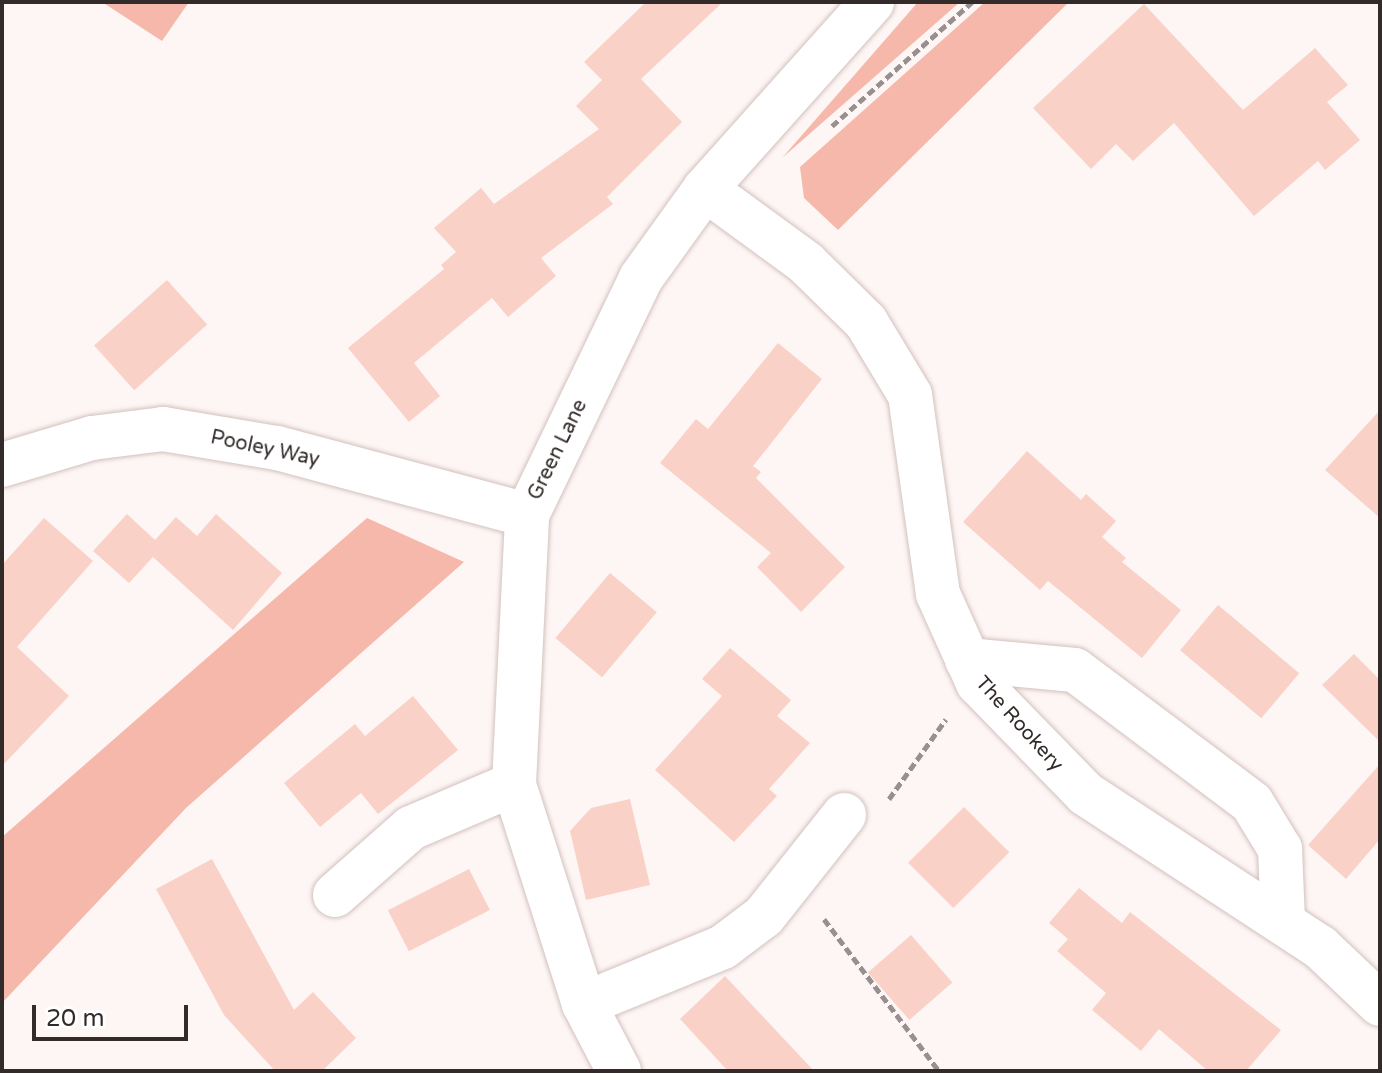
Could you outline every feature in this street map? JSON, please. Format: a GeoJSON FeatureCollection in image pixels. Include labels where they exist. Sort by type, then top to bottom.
{"type":"FeatureCollection","features":[{"type":"Feature","properties":{"kind":"street","name":"Green Lane"},"geometry":{"type":"LineString","coordinates":[[619,1071],[584,1004],[514,784],[527,515],[641,278],[705,189],[872,2]]}},
{"type":"Feature","properties":{"kind":"street","name":"The Rookery"},"geometry":{"type":"LineString","coordinates":[[705,189],[806,263],[866,322],[910,395],[938,594],[973,671],[1086,794],[1283,921],[1354,976],[1380,1004]]}},
{"type":"Feature","properties":{"kind":"street","name":"Pooley Way"},"geometry":{"type":"LineString","coordinates":[[2,465],[92,438],[163,429],[277,448],[527,515]]}},
{"type":"Feature","properties":{"kind":"street"},"geometry":{"type":"LineString","coordinates":[[973,671],[1075,670],[1252,803],[1280,849],[1283,921]]}},
{"type":"Feature","properties":{"kind":"street"},"geometry":{"type":"LineString","coordinates":[[335,895],[411,828],[514,784]]}},
{"type":"Feature","properties":{"kind":"street"},"geometry":{"type":"LineString","coordinates":[[584,1004],[723,947],[764,916],[798,877],[844,815]]}},
{"type":"Feature","properties":{"kind":"path"},"geometry":{"type":"LineString","coordinates":[[830,127],[972,2]]}},
{"type":"Feature","properties":{"kind":"path"},"geometry":{"type":"LineString","coordinates":[[844,815],[868,833],[973,671]]}},
{"type":"Feature","properties":{"kind":"path"},"geometry":{"type":"LineString","coordinates":[[798,877],[939,1071]]}},
{"type":"Feature","properties":{"kind":"shaded area"},"geometry":{"type":"Polygon","coordinates":[[[102,2],[189,2],[162,41],[102,2]]]}},
{"type":"Feature","properties":{"kind":"shaded area"},"geometry":{"type":"Polygon","coordinates":[[[918,2],[960,2],[782,158],[918,2]]]}},
{"type":"Feature","properties":{"kind":"shaded area"},"geometry":{"type":"Polygon","coordinates":[[[985,2],[1069,2],[838,230],[804,198],[800,167],[985,2]]]}},
{"type":"Feature","properties":{"kind":"shaded area"},"geometry":{"type":"Polygon","coordinates":[[[367,518],[464,562],[186,808],[2,1003],[2,837],[367,518]]]}},
{"type":"Feature","properties":{"kind":"building"},"geometry":{"type":"Polygon","coordinates":[[[646,2],[723,2],[641,79],[682,122],[607,197],[613,204],[541,258],[556,276],[508,317],[492,298],[414,363],[440,396],[409,422],[348,348],[444,269],[441,265],[456,252],[434,228],[481,188],[494,204],[599,129],[576,106],[602,80],[584,62],[646,2]]]}},
{"type":"Feature","properties":{"kind":"building"},"geometry":{"type":"Polygon","coordinates":[[[1144,4],[1243,110],[1315,48],[1348,85],[1327,102],[1360,140],[1325,170],[1318,161],[1254,216],[1174,123],[1133,161],[1116,144],[1091,169],[1033,108],[1144,4]]]}},
{"type":"Feature","properties":{"kind":"building"},"geometry":{"type":"Polygon","coordinates":[[[167,280],[207,325],[134,390],[94,346],[167,280]]]}},
{"type":"Feature","properties":{"kind":"building"},"geometry":{"type":"Polygon","coordinates":[[[778,343],[822,379],[753,466],[761,472],[756,478],[845,567],[801,612],[757,567],[771,553],[660,463],[696,419],[708,429],[778,343]]]}},
{"type":"Feature","properties":{"kind":"building"},"geometry":{"type":"Polygon","coordinates":[[[1380,410],[1380,518],[1325,470],[1380,410]]]}},
{"type":"Feature","properties":{"kind":"building"},"geometry":{"type":"Polygon","coordinates":[[[1027,451],[1081,500],[1086,494],[1116,521],[1102,537],[1126,558],[1122,562],[1181,610],[1142,658],[1048,581],[1040,590],[963,522],[1027,451]]]}},
{"type":"Feature","properties":{"kind":"building"},"geometry":{"type":"Polygon","coordinates":[[[127,514],[155,540],[176,517],[197,536],[216,514],[282,573],[233,630],[153,557],[129,583],[93,551],[127,514]]]}},
{"type":"Feature","properties":{"kind":"building"},"geometry":{"type":"Polygon","coordinates":[[[44,518],[93,561],[17,647],[69,696],[2,766],[2,565],[44,518]]]}},
{"type":"Feature","properties":{"kind":"building"},"geometry":{"type":"Polygon","coordinates":[[[610,573],[657,612],[602,677],[555,638],[610,573]]]}},
{"type":"Feature","properties":{"kind":"building"},"geometry":{"type":"Polygon","coordinates":[[[1218,605],[1299,673],[1261,718],[1180,650],[1218,605]]]}},
{"type":"Feature","properties":{"kind":"building"},"geometry":{"type":"Polygon","coordinates":[[[730,648],[791,700],[777,716],[810,743],[769,789],[777,796],[734,842],[655,770],[722,696],[702,679],[730,648]]]}},
{"type":"Feature","properties":{"kind":"building"},"geometry":{"type":"Polygon","coordinates":[[[1354,654],[1380,680],[1380,742],[1322,685],[1354,654]]]}},
{"type":"Feature","properties":{"kind":"building"},"geometry":{"type":"Polygon","coordinates":[[[413,696],[458,750],[378,814],[361,793],[320,827],[284,783],[355,724],[365,736],[413,696]]]}},
{"type":"Feature","properties":{"kind":"building"},"geometry":{"type":"Polygon","coordinates":[[[1380,764],[1380,839],[1346,879],[1308,845],[1380,764]]]}},
{"type":"Feature","properties":{"kind":"building"},"geometry":{"type":"Polygon","coordinates":[[[630,799],[650,885],[586,900],[570,831],[591,808],[630,799]]]}},
{"type":"Feature","properties":{"kind":"building"},"geometry":{"type":"Polygon","coordinates":[[[964,807],[1009,852],[953,908],[908,863],[964,807]]]}},
{"type":"Feature","properties":{"kind":"building"},"geometry":{"type":"Polygon","coordinates":[[[212,859],[294,1010],[313,992],[356,1038],[322,1071],[275,1071],[224,1015],[156,889],[212,859]]]}},
{"type":"Feature","properties":{"kind":"building"},"geometry":{"type":"Polygon","coordinates":[[[469,869],[490,910],[409,951],[388,910],[469,869]]]}},
{"type":"Feature","properties":{"kind":"building"},"geometry":{"type":"Polygon","coordinates":[[[1079,888],[1122,923],[1130,912],[1281,1030],[1246,1071],[1208,1071],[1159,1029],[1141,1051],[1092,1010],[1106,993],[1057,951],[1068,939],[1049,923],[1079,888]]]}},
{"type":"Feature","properties":{"kind":"building"},"geometry":{"type":"Polygon","coordinates":[[[911,935],[952,983],[909,1020],[868,972],[911,935]]]}},
{"type":"Feature","properties":{"kind":"building"},"geometry":{"type":"Polygon","coordinates":[[[725,976],[814,1071],[728,1071],[680,1019],[725,976]]]}}]}
